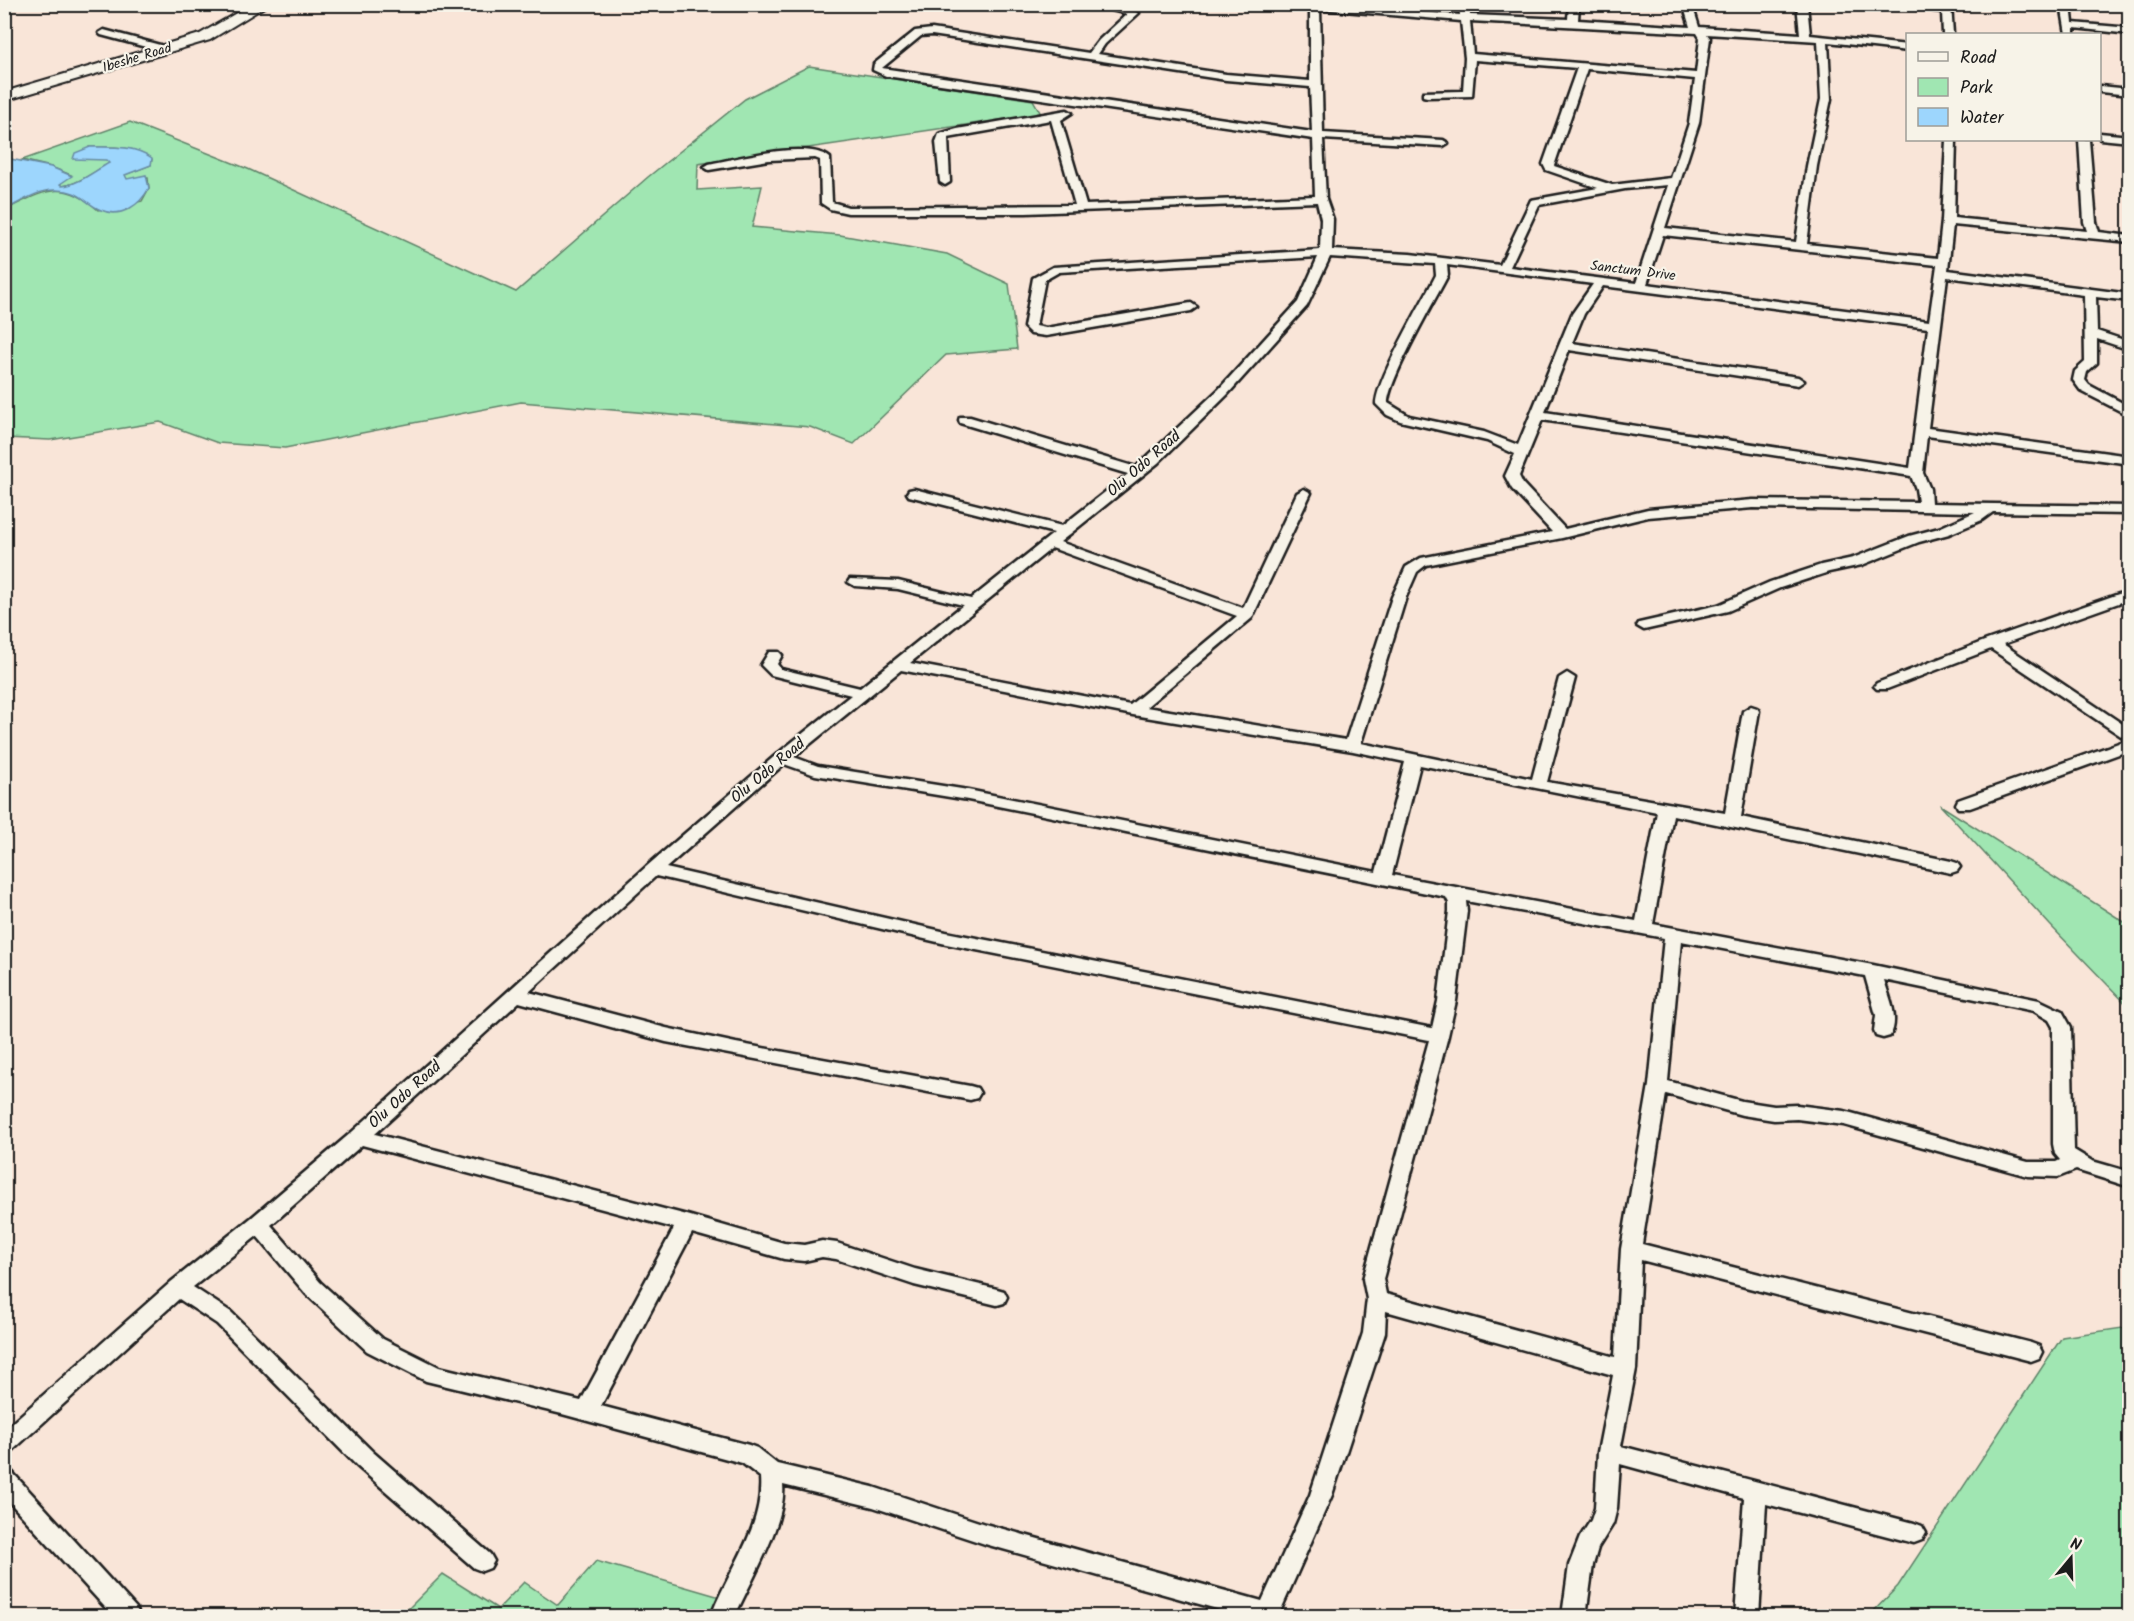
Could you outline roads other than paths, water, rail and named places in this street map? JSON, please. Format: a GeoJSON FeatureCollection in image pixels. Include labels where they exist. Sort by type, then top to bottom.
{"type":"FeatureCollection","features":[{"type":"Feature","properties":{"kind":"main road","name":"Ibeshe Road"},"geometry":{"type":"LineString","coordinates":[[4,91],[157,47],[199,32],[249,4]]}},
{"type":"Feature","properties":{"kind":"main road","name":"Ibeshe Road"},"geometry":{"type":"LineString","coordinates":[[4,97],[205,37],[263,4]]}},
{"type":"Feature","properties":{"kind":"street"},"geometry":{"type":"LineString","coordinates":[[1092,56],[1102,42],[1134,13],[1093,4]]}},
{"type":"Feature","properties":{"kind":"street"},"geometry":{"type":"LineString","coordinates":[[1427,94],[1468,94],[1470,57],[1464,4]]}},
{"type":"Feature","properties":{"kind":"street"},"geometry":{"type":"LineString","coordinates":[[1573,22],[1574,4]]}},
{"type":"Feature","properties":{"kind":"street"},"geometry":{"type":"LineString","coordinates":[[1641,286],[1694,123],[1705,38],[1695,29],[1687,4]]}},
{"type":"Feature","properties":{"kind":"street"},"geometry":{"type":"LineString","coordinates":[[1802,4],[1805,37]]}},
{"type":"Feature","properties":{"kind":"street"},"geometry":{"type":"LineString","coordinates":[[1891,4],[1946,7],[1948,33]]}},
{"type":"Feature","properties":{"kind":"street"},"geometry":{"type":"LineString","coordinates":[[2066,4],[2070,30],[2130,31]]}},
{"type":"Feature","properties":{"kind":"street"},"geometry":{"type":"LineString","coordinates":[[1315,5],[1465,18],[1695,29],[1906,48]]}},
{"type":"Feature","properties":{"kind":"street","name":"Olu Odo Road"},"geometry":{"type":"LineString","coordinates":[[4,1443],[178,1288],[258,1224],[358,1137],[652,870],[782,758],[1137,472],[1223,392],[1303,303],[1326,253],[1327,219],[1321,199],[1315,84],[1315,5]]}},
{"type":"Feature","properties":{"kind":"street"},"geometry":{"type":"LineString","coordinates":[[1315,84],[1226,77],[932,32],[918,33],[877,66],[878,70],[886,73],[1319,137],[1443,143]]}},
{"type":"Feature","properties":{"kind":"street"},"geometry":{"type":"LineString","coordinates":[[104,33],[157,47]]}},
{"type":"Feature","properties":{"kind":"street"},"geometry":{"type":"LineString","coordinates":[[1801,247],[1812,166],[1826,99],[1823,39]]}},
{"type":"Feature","properties":{"kind":"street"},"geometry":{"type":"LineString","coordinates":[[1470,57],[1700,76]]}},
{"type":"Feature","properties":{"kind":"street"},"geometry":{"type":"LineString","coordinates":[[1582,66],[1548,164],[1550,168],[1559,172],[1612,189]]}},
{"type":"Feature","properties":{"kind":"street"},"geometry":{"type":"LineString","coordinates":[[2101,88],[2130,92]]}},
{"type":"Feature","properties":{"kind":"street"},"geometry":{"type":"LineString","coordinates":[[945,182],[941,142],[944,136],[1104,107]]}},
{"type":"Feature","properties":{"kind":"street"},"geometry":{"type":"LineString","coordinates":[[1058,116],[1056,120],[1081,206]]}},
{"type":"Feature","properties":{"kind":"street"},"geometry":{"type":"LineString","coordinates":[[2101,136],[2130,139]]}},
{"type":"Feature","properties":{"kind":"street"},"geometry":{"type":"LineString","coordinates":[[1925,506],[1923,489],[1916,473],[1948,221],[1951,141]]}},
{"type":"Feature","properties":{"kind":"street"},"geometry":{"type":"LineString","coordinates":[[2084,141],[2090,222],[2094,235]]}},
{"type":"Feature","properties":{"kind":"street"},"geometry":{"type":"LineString","coordinates":[[709,167],[795,153],[820,154],[825,158],[827,203],[848,210],[972,213],[1081,206],[1321,199]]}},
{"type":"Feature","properties":{"kind":"street"},"geometry":{"type":"LineString","coordinates":[[1503,270],[1535,202],[1676,181]]}},
{"type":"Feature","properties":{"kind":"street"},"geometry":{"type":"LineString","coordinates":[[1948,221],[2130,239]]}},
{"type":"Feature","properties":{"kind":"street"},"geometry":{"type":"LineString","coordinates":[[1660,231],[1801,247],[2130,298]]}},
{"type":"Feature","properties":{"kind":"street","name":"Sanctum Drive"},"geometry":{"type":"LineString","coordinates":[[1191,308],[1046,332],[1035,331],[1030,327],[1040,278],[1057,268],[1326,253],[1441,261],[1936,326]]}},
{"type":"Feature","properties":{"kind":"street"},"geometry":{"type":"LineString","coordinates":[[1441,261],[1442,274],[1382,396],[1382,404],[1388,411],[1405,419],[1492,438],[1522,452]]}},
{"type":"Feature","properties":{"kind":"street"},"geometry":{"type":"LineString","coordinates":[[1562,534],[1517,486],[1512,476],[1578,314],[1600,282]]}},
{"type":"Feature","properties":{"kind":"street"},"geometry":{"type":"LineString","coordinates":[[2090,293],[2091,363],[2081,371],[2079,380],[2085,388],[2130,412]]}},
{"type":"Feature","properties":{"kind":"street"},"geometry":{"type":"LineString","coordinates":[[2091,333],[2130,346]]}},
{"type":"Feature","properties":{"kind":"street"},"geometry":{"type":"LineString","coordinates":[[1565,346],[1798,381]]}},
{"type":"Feature","properties":{"kind":"street"},"geometry":{"type":"LineString","coordinates":[[1537,415],[1916,473]]}},
{"type":"Feature","properties":{"kind":"street"},"geometry":{"type":"LineString","coordinates":[[965,420],[1137,472]]}},
{"type":"Feature","properties":{"kind":"street"},"geometry":{"type":"LineString","coordinates":[[1922,431],[2130,460]]}},
{"type":"Feature","properties":{"kind":"street"},"geometry":{"type":"LineString","coordinates":[[914,493],[1064,531]]}},
{"type":"Feature","properties":{"kind":"street"},"geometry":{"type":"LineString","coordinates":[[1133,710],[1246,615],[1304,493]]}},
{"type":"Feature","properties":{"kind":"street"},"geometry":{"type":"LineString","coordinates":[[1353,746],[1370,684],[1399,597],[1411,570],[1421,562],[1562,534],[1648,513],[1753,504],[2130,510]]}},
{"type":"Feature","properties":{"kind":"street"},"geometry":{"type":"LineString","coordinates":[[1644,626],[1723,608],[1775,585],[1826,568],[1857,562],[1914,539],[1944,531],[1977,517],[1991,507]]}},
{"type":"Feature","properties":{"kind":"street"},"geometry":{"type":"LineString","coordinates":[[1050,543],[1246,615]]}},
{"type":"Feature","properties":{"kind":"street"},"geometry":{"type":"LineString","coordinates":[[855,582],[898,585],[975,604]]}},
{"type":"Feature","properties":{"kind":"street"},"geometry":{"type":"LineString","coordinates":[[1882,686],[1992,643],[2130,594]]}},
{"type":"Feature","properties":{"kind":"street"},"geometry":{"type":"LineString","coordinates":[[1992,643],[2130,736]]}},
{"type":"Feature","properties":{"kind":"street"},"geometry":{"type":"LineString","coordinates":[[774,655],[769,665],[776,672],[863,693]]}},
{"type":"Feature","properties":{"kind":"street"},"geometry":{"type":"LineString","coordinates":[[898,665],[1133,710],[1353,746],[1538,784],[1732,820],[1951,867]]}},
{"type":"Feature","properties":{"kind":"street"},"geometry":{"type":"LineString","coordinates":[[1538,784],[1567,678]]}},
{"type":"Feature","properties":{"kind":"street"},"geometry":{"type":"LineString","coordinates":[[1732,820],[1751,711]]}},
{"type":"Feature","properties":{"kind":"street"},"geometry":{"type":"LineString","coordinates":[[1964,804],[2130,744]]}},
{"type":"Feature","properties":{"kind":"street"},"geometry":{"type":"LineString","coordinates":[[782,758],[815,770],[968,795],[1452,893],[1873,970],[2021,1000],[2039,1006],[2056,1016],[2062,1027],[2065,1154],[2075,1162],[2130,1180]]}},
{"type":"Feature","properties":{"kind":"street"},"geometry":{"type":"LineString","coordinates":[[1383,879],[1414,759]]}},
{"type":"Feature","properties":{"kind":"street"},"geometry":{"type":"LineString","coordinates":[[1643,929],[1666,808]]}},
{"type":"Feature","properties":{"kind":"street"},"geometry":{"type":"LineString","coordinates":[[652,870],[766,899],[1439,1036]]}},
{"type":"Feature","properties":{"kind":"street"},"geometry":{"type":"LineString","coordinates":[[258,1224],[313,1288],[375,1345],[434,1375],[587,1411],[749,1455],[771,1472],[873,1497],[985,1534],[1269,1615],[1321,1495],[1374,1334],[1377,1299],[1372,1279],[1447,1001],[1458,911],[1458,903],[1452,893]]}},
{"type":"Feature","properties":{"kind":"street"},"geometry":{"type":"LineString","coordinates":[[1574,1617],[1581,1565],[1588,1544],[1602,1524],[1606,1508],[1609,1452],[1625,1369],[1631,1249],[1658,1085],[1673,934]]}},
{"type":"Feature","properties":{"kind":"street"},"geometry":{"type":"LineString","coordinates":[[1873,970],[1885,1015],[1883,1031]]}},
{"type":"Feature","properties":{"kind":"street"},"geometry":{"type":"LineString","coordinates":[[515,995],[666,1035],[970,1093]]}},
{"type":"Feature","properties":{"kind":"street"},"geometry":{"type":"LineString","coordinates":[[1658,1085],[1764,1112],[1797,1112],[1844,1118],[2028,1169],[2058,1170],[2075,1162]]}},
{"type":"Feature","properties":{"kind":"street"},"geometry":{"type":"LineString","coordinates":[[358,1137],[687,1223],[784,1251],[804,1253],[822,1249],[837,1251],[914,1276],[997,1297]]}},
{"type":"Feature","properties":{"kind":"street"},"geometry":{"type":"LineString","coordinates":[[587,1411],[687,1223]]}},
{"type":"Feature","properties":{"kind":"street"},"geometry":{"type":"LineString","coordinates":[[1631,1249],[2031,1352]]}},
{"type":"Feature","properties":{"kind":"street"},"geometry":{"type":"LineString","coordinates":[[178,1288],[224,1318],[365,1459],[482,1561]]}},
{"type":"Feature","properties":{"kind":"street"},"geometry":{"type":"LineString","coordinates":[[1377,1299],[1402,1308],[1625,1369]]}},
{"type":"Feature","properties":{"kind":"street"},"geometry":{"type":"LineString","coordinates":[[1609,1452],[1914,1533]]}},
{"type":"Feature","properties":{"kind":"street"},"geometry":{"type":"LineString","coordinates":[[723,1617],[763,1530],[773,1496],[771,1472]]}},
{"type":"Feature","properties":{"kind":"street"},"geometry":{"type":"LineString","coordinates":[[4,1479],[128,1617]]}},
{"type":"Feature","properties":{"kind":"street"},"geometry":{"type":"LineString","coordinates":[[1747,1617],[1756,1490]]}},
{"type":"Feature","properties":{"kind":"water"},"geometry":{"type":"Polygon","coordinates":[[[90,147],[130,149],[152,158],[151,165],[125,175],[127,179],[146,175],[149,188],[141,200],[129,209],[116,213],[101,210],[72,192],[50,190],[36,194],[5,210],[5,158],[51,167],[72,176],[60,184],[62,186],[80,180],[109,163],[106,160],[73,159],[75,153],[90,147]]]}}]}
